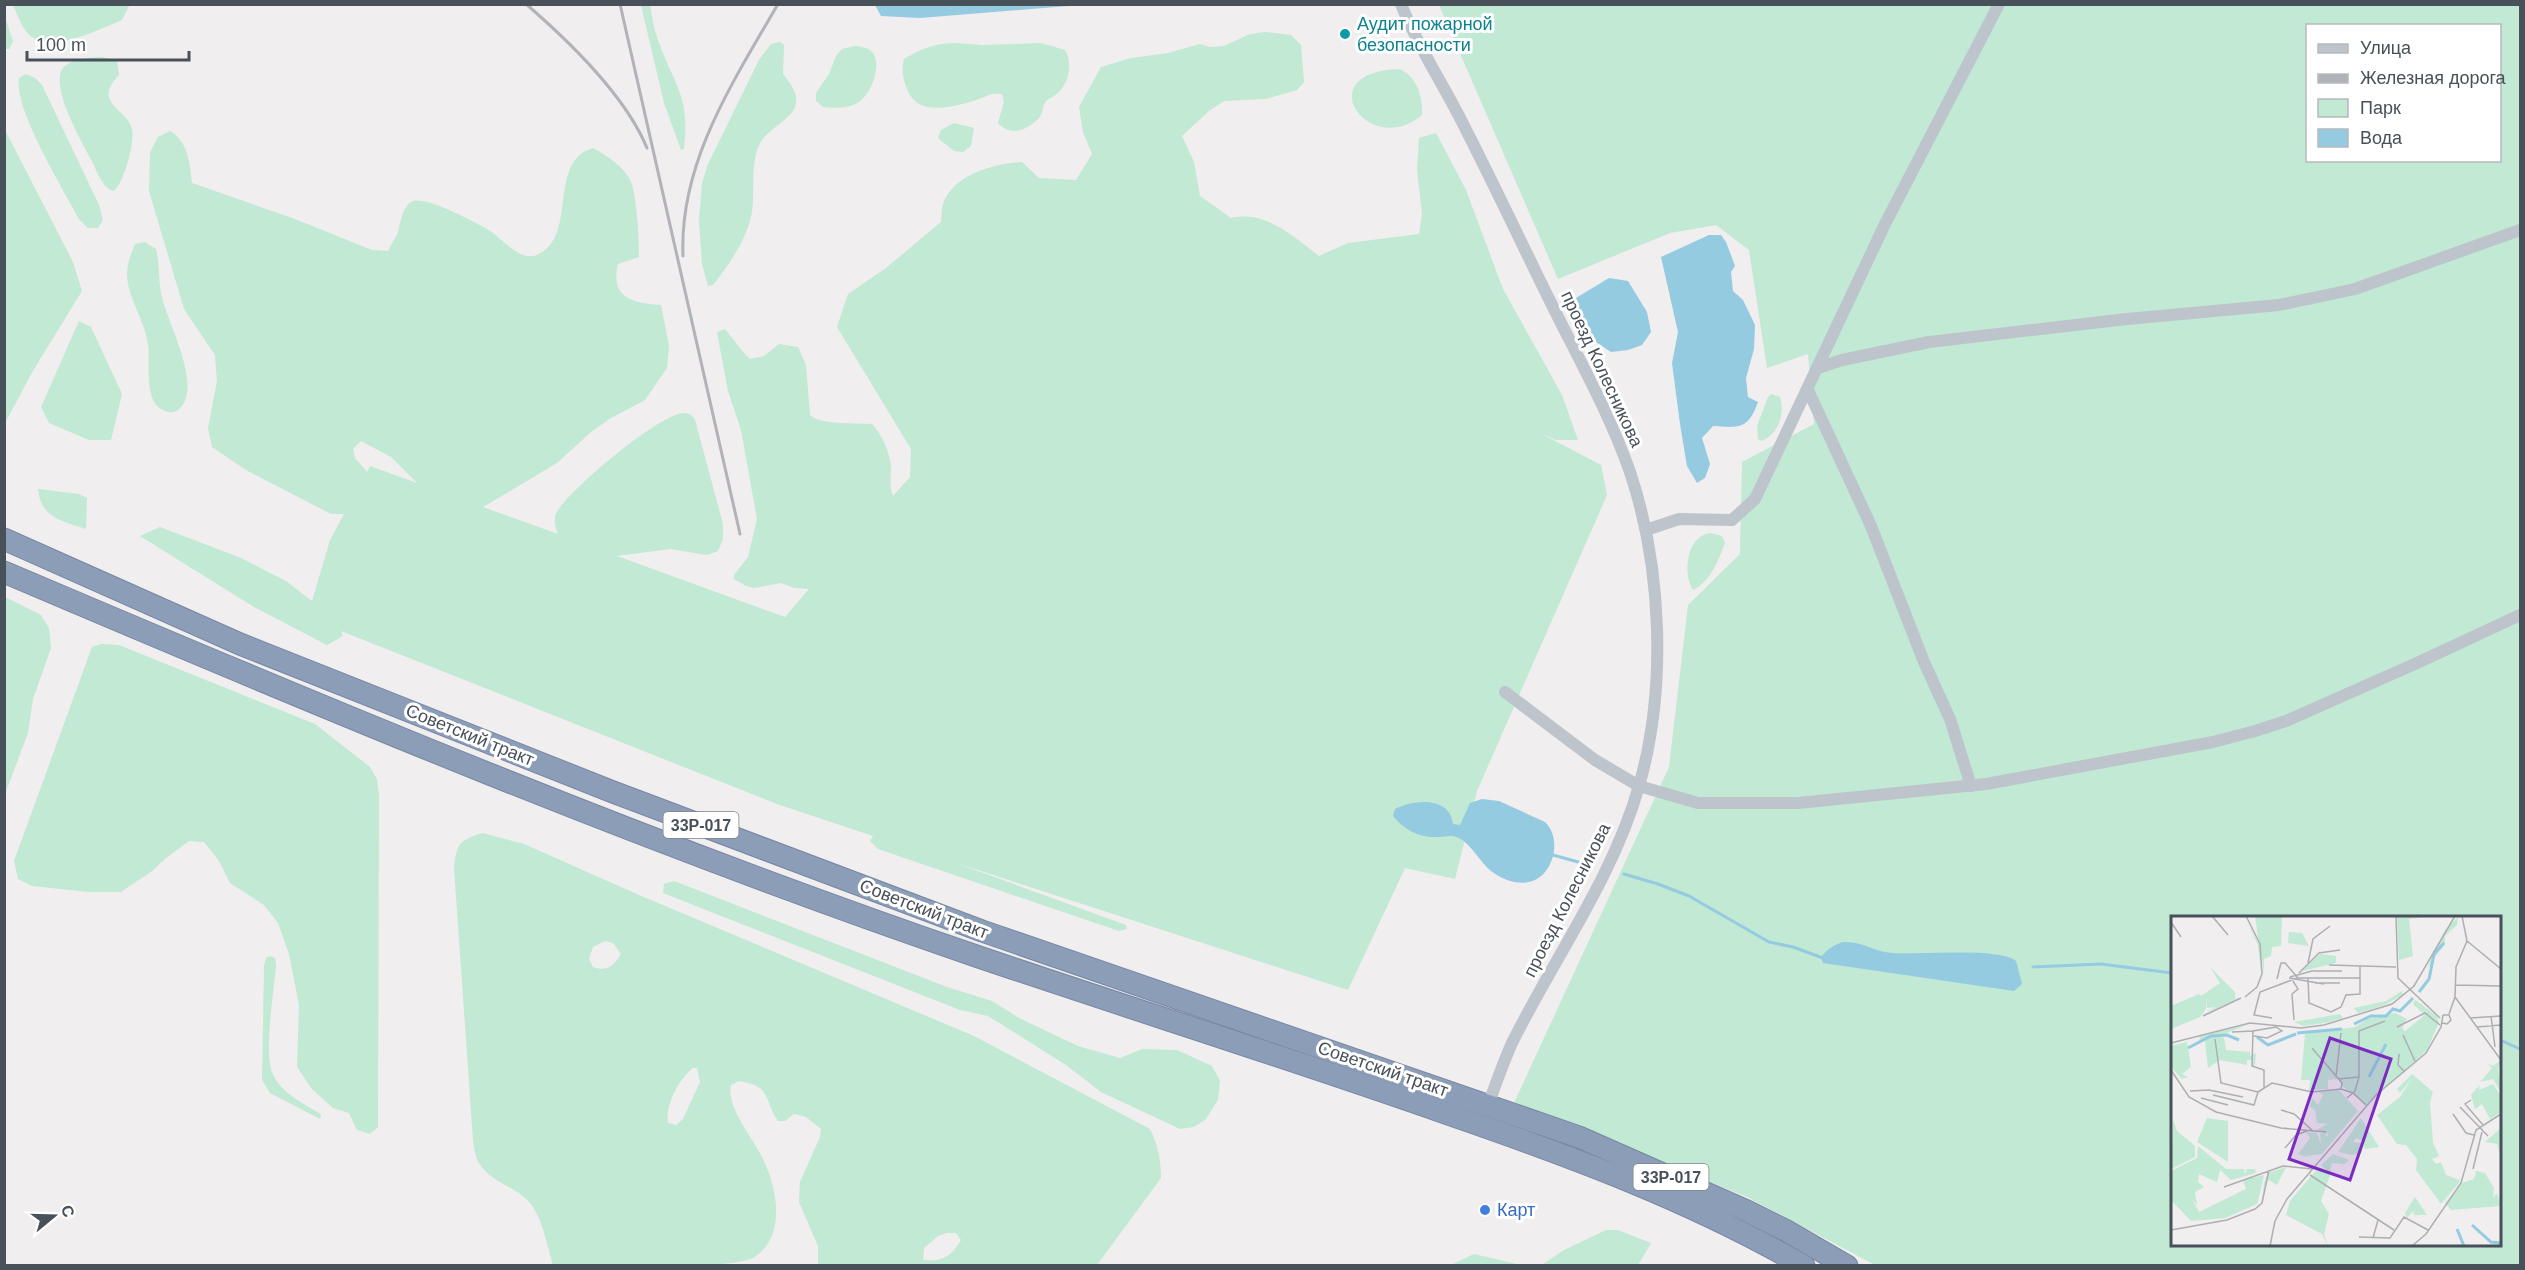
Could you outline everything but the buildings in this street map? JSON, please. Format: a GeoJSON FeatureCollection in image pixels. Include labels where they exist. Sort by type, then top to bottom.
{"type":"FeatureCollection","features":[{"type":"Feature","properties":{"kind":"highway","name":"Советский тракт"},"geometry":{"type":"LineString","coordinates":[[4,539],[240,644],[613,792],[982,932],[1579,1137],[1747,1211],[1847,1266]]}},
{"type":"Feature","properties":{"kind":"highway","name":"Советский тракт"},"geometry":{"type":"LineString","coordinates":[[4,572],[223,665],[603,820],[976,956],[1599,1167],[1738,1229],[1804,1266]]}},
{"type":"Feature","properties":{"kind":"highway"},"geometry":{"type":"LineString","coordinates":[[1480,1125],[1488,1105]]}},
{"type":"Feature","properties":{"kind":"street","name":"проезд Колесникова"},"geometry":{"type":"LineString","coordinates":[[1401,4],[1608,417],[1630,472],[1646,530],[1656,613],[1656,662],[1649,735],[1639,786],[1623,831],[1603,874],[1511,1045],[1488,1105]]}},
{"type":"Feature","properties":{"kind":"street"},"geometry":{"type":"LineString","coordinates":[[1646,530],[1678,519],[1732,520],[1755,499],[1885,224],[1999,4]]}},
{"type":"Feature","properties":{"kind":"street"},"geometry":{"type":"LineString","coordinates":[[1818,368],[1842,360],[1929,342],[2192,312],[2279,305],[2355,289],[2520,230]]}},
{"type":"Feature","properties":{"kind":"street"},"geometry":{"type":"LineString","coordinates":[[1808,390],[1871,526],[1920,653],[1950,719],[1971,786]]}},
{"type":"Feature","properties":{"kind":"street"},"geometry":{"type":"LineString","coordinates":[[1505,692],[1595,759],[1639,786],[1698,803],[1798,803],[1971,786],[2213,742],[2286,721],[2520,615]]}},
{"type":"Feature","properties":{"kind":"green space"},"geometry":{"type":"Polygon","coordinates":[[[130,4],[122,20],[77,38],[52,42],[32,37],[23,26],[13,5],[130,4]]]}},
{"type":"Feature","properties":{"kind":"green space"},"geometry":{"type":"Polygon","coordinates":[[[641,5],[650,5],[657,37],[679,90],[685,115],[684,149],[681,150],[664,103],[641,5]]]}},
{"type":"Feature","properties":{"kind":"green space"},"geometry":{"type":"Polygon","coordinates":[[[1439,5],[2520,5],[2520,1265],[1875,1265],[1747,1197],[1514,1103],[1669,767],[1688,605],[1740,554],[1742,462],[1814,424],[1808,354],[1767,368],[1749,250],[1716,225],[1670,233],[1558,279],[1439,5]]]}},
{"type":"Feature","properties":{"kind":"green space"},"geometry":{"type":"Polygon","coordinates":[[[5,17],[13,41],[9,49],[5,49],[5,17]]]}},
{"type":"Feature","properties":{"kind":"green space"},"geometry":{"type":"Polygon","coordinates":[[[1265,32],[1291,35],[1301,45],[1304,82],[1297,90],[1266,99],[1224,101],[1209,111],[1182,136],[1194,162],[1200,196],[1231,218],[1255,218],[1267,221],[1299,240],[1319,256],[1348,243],[1419,234],[1422,214],[1417,170],[1419,138],[1436,133],[1466,190],[1503,289],[1562,395],[1578,440],[1556,440],[1540,433],[1601,465],[1607,495],[1477,791],[1455,879],[1405,868],[1348,990],[956,863],[1126,925],[1127,929],[1119,931],[878,849],[870,841],[873,836],[777,804],[341,631],[343,636],[327,645],[254,607],[140,536],[160,527],[241,558],[286,581],[312,601],[330,540],[344,514],[331,514],[246,470],[212,447],[208,428],[217,381],[215,355],[184,309],[149,191],[150,152],[158,137],[170,131],[176,135],[184,147],[189,161],[192,183],[295,219],[372,250],[388,251],[397,235],[405,209],[411,202],[417,201],[437,205],[487,229],[517,252],[530,256],[537,255],[549,247],[556,235],[567,177],[572,164],[582,153],[593,148],[615,162],[628,176],[633,189],[639,250],[639,257],[618,264],[617,284],[620,291],[633,300],[661,305],[669,346],[667,368],[645,400],[611,418],[591,432],[557,463],[483,507],[558,534],[555,523],[556,514],[596,471],[636,439],[672,416],[688,414],[695,420],[723,524],[723,539],[718,551],[707,555],[670,549],[617,556],[785,617],[809,589],[794,588],[781,583],[754,588],[734,579],[734,575],[748,557],[757,519],[741,430],[728,391],[717,332],[725,329],[750,359],[764,356],[779,344],[798,347],[806,365],[810,415],[830,422],[872,424],[879,433],[889,456],[893,496],[910,477],[911,449],[837,327],[848,294],[886,268],[941,222],[945,199],[951,190],[968,176],[1000,165],[1022,162],[1039,178],[1076,180],[1092,154],[1083,132],[1079,107],[1101,67],[1131,58],[1168,53],[1200,44],[1210,47],[1224,46],[1250,34],[1265,32]],[[361,441],[353,449],[355,458],[367,472],[370,466],[417,483],[391,457],[361,441]]]}},
{"type":"Feature","properties":{"kind":"green space"},"geometry":{"type":"Polygon","coordinates":[[[780,42],[784,45],[783,74],[795,93],[795,107],[760,143],[755,159],[750,222],[726,268],[713,285],[708,286],[702,264],[699,221],[702,183],[708,164],[759,60],[771,44],[780,42]]]}},
{"type":"Feature","properties":{"kind":"green space"},"geometry":{"type":"Polygon","coordinates":[[[953,43],[984,45],[1041,43],[1065,50],[1069,61],[1067,78],[1062,89],[1046,101],[1039,118],[1030,126],[1019,130],[1008,130],[998,123],[1004,102],[1002,94],[993,94],[950,107],[921,105],[913,99],[906,87],[903,71],[904,59],[927,48],[953,43]]]}},
{"type":"Feature","properties":{"kind":"green space"},"geometry":{"type":"Polygon","coordinates":[[[855,46],[868,49],[875,57],[876,71],[868,92],[859,102],[851,106],[823,107],[816,101],[816,93],[829,74],[836,56],[842,49],[855,46]]]}},
{"type":"Feature","properties":{"kind":"green space"},"geometry":{"type":"Polygon","coordinates":[[[103,57],[117,61],[119,75],[111,85],[110,99],[132,129],[128,162],[114,191],[104,184],[99,175],[75,129],[60,88],[60,76],[66,65],[82,59],[103,57]]]}},
{"type":"Feature","properties":{"kind":"green space"},"geometry":{"type":"Polygon","coordinates":[[[1399,69],[1410,77],[1418,88],[1422,115],[1402,126],[1383,127],[1367,121],[1356,110],[1352,97],[1356,84],[1371,74],[1399,69]]]}},
{"type":"Feature","properties":{"kind":"green space"},"geometry":{"type":"Polygon","coordinates":[[[26,74],[35,78],[42,85],[99,205],[103,220],[98,228],[88,228],[79,219],[41,149],[19,92],[19,78],[26,74]]]}},
{"type":"Feature","properties":{"kind":"green space"},"geometry":{"type":"Polygon","coordinates":[[[954,123],[974,128],[971,146],[963,152],[954,151],[938,138],[941,130],[954,123]]]}},
{"type":"Feature","properties":{"kind":"green space"},"geometry":{"type":"Polygon","coordinates":[[[5,130],[73,262],[82,291],[34,369],[5,423],[5,130]]]}},
{"type":"Feature","properties":{"kind":"green space"},"geometry":{"type":"Polygon","coordinates":[[[145,242],[156,249],[162,298],[186,370],[186,397],[181,407],[172,412],[158,407],[153,400],[149,382],[148,344],[128,284],[128,266],[135,244],[145,242]]]}},
{"type":"Feature","properties":{"kind":"green space"},"geometry":{"type":"Polygon","coordinates":[[[79,321],[91,327],[122,394],[111,440],[89,440],[49,423],[41,407],[79,321]]]}},
{"type":"Feature","properties":{"kind":"green space"},"geometry":{"type":"Polygon","coordinates":[[[1772,394],[1780,397],[1781,416],[1773,433],[1762,441],[1758,439],[1757,426],[1768,397],[1772,394]]]}},
{"type":"Feature","properties":{"kind":"green space"},"geometry":{"type":"Polygon","coordinates":[[[38,489],[79,494],[87,498],[86,529],[54,517],[48,512],[43,506],[38,489]]]}},
{"type":"Feature","properties":{"kind":"green space"},"geometry":{"type":"Polygon","coordinates":[[[1711,533],[1722,536],[1725,543],[1709,576],[1693,590],[1688,574],[1689,556],[1697,540],[1711,533]]]}},
{"type":"Feature","properties":{"kind":"green space"},"geometry":{"type":"Polygon","coordinates":[[[5,597],[41,615],[49,628],[51,648],[33,699],[28,733],[5,794],[5,597]]]}},
{"type":"Feature","properties":{"kind":"green space"},"geometry":{"type":"Polygon","coordinates":[[[101,644],[119,645],[315,724],[370,767],[377,779],[379,795],[378,1127],[370,1134],[357,1130],[349,1113],[333,1108],[312,1089],[297,1067],[299,1005],[289,954],[278,923],[264,905],[230,883],[219,861],[204,842],[189,841],[121,892],[89,892],[32,886],[18,879],[14,861],[92,647],[101,644]]]}},
{"type":"Feature","properties":{"kind":"green space"},"geometry":{"type":"Polygon","coordinates":[[[482,833],[524,844],[974,1036],[1150,1129],[1158,1153],[1161,1178],[1097,1265],[818,1265],[818,1246],[799,1202],[800,1182],[820,1137],[821,1129],[806,1117],[794,1114],[785,1121],[778,1121],[762,1090],[750,1083],[739,1081],[731,1085],[732,1102],[740,1121],[767,1167],[775,1195],[775,1224],[764,1249],[753,1258],[716,1264],[688,1266],[553,1265],[538,1216],[530,1203],[518,1192],[484,1170],[474,1149],[454,868],[460,844],[482,833]],[[605,941],[593,947],[589,959],[593,967],[602,969],[610,967],[621,954],[613,943],[605,941]],[[693,1068],[678,1085],[671,1101],[668,1123],[676,1125],[683,1119],[700,1082],[697,1068],[693,1068]],[[956,1233],[938,1236],[924,1248],[923,1260],[945,1257],[954,1251],[961,1240],[956,1233]]]}},
{"type":"Feature","properties":{"kind":"green space"},"geometry":{"type":"Polygon","coordinates":[[[674,881],[947,987],[992,1001],[1019,1018],[1078,1046],[1120,1058],[1142,1049],[1177,1050],[1212,1066],[1220,1081],[1218,1100],[1206,1119],[1194,1127],[1180,1129],[1101,1092],[1066,1065],[988,1016],[960,1010],[663,893],[664,884],[674,881]]]}},
{"type":"Feature","properties":{"kind":"green space"},"geometry":{"type":"Polygon","coordinates":[[[271,956],[275,958],[276,965],[269,1036],[272,1072],[280,1086],[300,1102],[321,1114],[320,1119],[270,1093],[262,1080],[264,966],[266,958],[271,956]]]}},
{"type":"Feature","properties":{"kind":"green space"},"geometry":{"type":"Polygon","coordinates":[[[1606,1230],[1618,1230],[1651,1243],[1638,1265],[1542,1265],[1564,1250],[1606,1230]]]}},
{"type":"Feature","properties":{"kind":"green space"},"geometry":{"type":"Polygon","coordinates":[[[1474,1254],[1521,1265],[1451,1265],[1474,1254]]]}},
{"type":"Feature","properties":{"kind":"water"},"geometry":{"type":"Polygon","coordinates":[[[875,5],[1081,5],[920,18],[881,16],[875,5]]]}},
{"type":"Feature","properties":{"kind":"water"},"geometry":{"type":"Polygon","coordinates":[[[1709,235],[1721,235],[1726,242],[1735,266],[1731,272],[1733,291],[1743,300],[1755,325],[1754,349],[1746,378],[1748,397],[1758,402],[1751,417],[1742,425],[1713,426],[1702,438],[1710,464],[1705,478],[1697,483],[1687,466],[1680,424],[1672,363],[1678,332],[1661,257],[1709,235]]]}},
{"type":"Feature","properties":{"kind":"water"},"geometry":{"type":"Polygon","coordinates":[[[1609,278],[1628,281],[1647,312],[1651,332],[1642,345],[1611,352],[1587,336],[1571,301],[1609,278]]]}},
{"type":"Feature","properties":{"kind":"water"},"geometry":{"type":"Polygon","coordinates":[[[1482,799],[1499,801],[1545,822],[1550,829],[1554,838],[1553,856],[1549,867],[1536,880],[1519,883],[1500,877],[1491,871],[1459,838],[1430,837],[1418,834],[1407,829],[1393,816],[1395,809],[1412,803],[1430,802],[1445,808],[1453,824],[1460,825],[1470,803],[1482,799]]]}},
{"type":"Feature","properties":{"kind":"water"},"geometry":{"type":"Polygon","coordinates":[[[1843,942],[1857,943],[1893,953],[1977,953],[2007,957],[2016,961],[2022,984],[2014,991],[1823,963],[1821,957],[1833,946],[1843,942]]]}},
{"type":"Feature","properties":{"kind":"waterway"},"geometry":{"type":"LineString","coordinates":[[1553,855],[1589,865]]}},
{"type":"Feature","properties":{"kind":"waterway"},"geometry":{"type":"LineString","coordinates":[[1624,874],[1689,896],[1769,942],[1793,947],[1823,958]]}},
{"type":"Feature","properties":{"kind":"waterway"},"geometry":{"type":"LineString","coordinates":[[2033,967],[2101,964],[2171,973]]}},
{"type":"Feature","properties":{"kind":"waterway"},"geometry":{"type":"LineString","coordinates":[[2501,1040],[2520,1049]]}},
{"type":"Feature","properties":{"kind":"railway"},"geometry":{"type":"LineString","coordinates":[[526,4],[578,52],[611,89],[625,108],[647,148]]}},
{"type":"Feature","properties":{"kind":"railway"},"geometry":{"type":"LineString","coordinates":[[620,4],[740,534]]}},
{"type":"Feature","properties":{"kind":"railway"},"geometry":{"type":"LineString","coordinates":[[683,256],[684,222],[699,156],[727,93],[778,4]]}},
{"type":"Feature","properties":{"kind":"place","name":"Аудит пожарной безопасности"},"geometry":{"type":"Point","coordinates":[1345,34]}},
{"type":"Feature","properties":{"kind":"place","name":"Карт"},"geometry":{"type":"Point","coordinates":[1485,1210]}}]}
